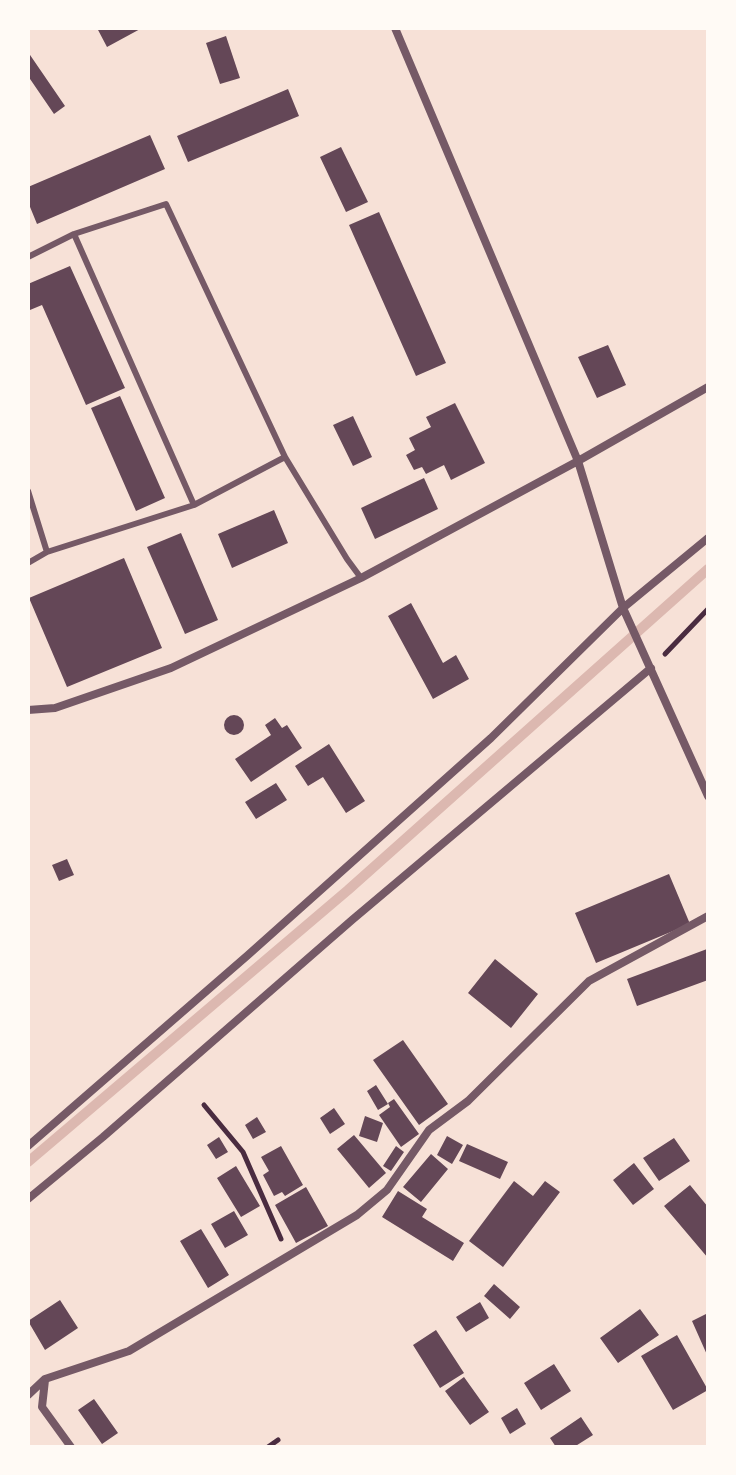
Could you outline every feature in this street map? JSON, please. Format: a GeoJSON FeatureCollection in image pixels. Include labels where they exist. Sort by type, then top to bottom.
{"type":"FeatureCollection","features":[{"type":"Feature","properties":{"kind":"street"},"geometry":{"type":"LineString","coordinates":[[395,28],[578,461],[623,608],[708,796]]}},
{"type":"Feature","properties":{"kind":"street"},"geometry":{"type":"LineString","coordinates":[[28,710],[55,708],[171,668],[361,578],[708,387]]}},
{"type":"Feature","properties":{"kind":"street"},"geometry":{"type":"LineString","coordinates":[[28,1146],[491,738],[623,608],[708,538]]}},
{"type":"Feature","properties":{"kind":"street"},"geometry":{"type":"LineString","coordinates":[[28,1199],[651,668]]}},
{"type":"Feature","properties":{"kind":"street"},"geometry":{"type":"LineString","coordinates":[[28,1395],[45,1379],[129,1351],[357,1215],[387,1190],[429,1130],[468,1101],[589,981],[708,916]]}},
{"type":"Feature","properties":{"kind":"street"},"geometry":{"type":"LineString","coordinates":[[45,1379],[42,1407],[71,1447]]}},
{"type":"Feature","properties":{"kind":"lane"},"geometry":{"type":"LineString","coordinates":[[28,257],[74,234],[166,204],[285,457],[361,578]]}},
{"type":"Feature","properties":{"kind":"lane"},"geometry":{"type":"LineString","coordinates":[[74,234],[194,505]]}},
{"type":"Feature","properties":{"kind":"lane"},"geometry":{"type":"LineString","coordinates":[[28,563],[47,552],[194,505],[285,457]]}},
{"type":"Feature","properties":{"kind":"lane"},"geometry":{"type":"LineString","coordinates":[[28,491],[47,552]]}},
{"type":"Feature","properties":{"kind":"path"},"geometry":{"type":"LineString","coordinates":[[651,668],[708,609]]}},
{"type":"Feature","properties":{"kind":"path"},"geometry":{"type":"LineString","coordinates":[[204,1105],[243,1152],[288,1255]]}},
{"type":"Feature","properties":{"kind":"path"},"geometry":{"type":"LineString","coordinates":[[268,1447],[278,1440]]}},
{"type":"Feature","properties":{"kind":"building"},"geometry":{"type":"Polygon","coordinates":[[[97,28],[142,28],[107,47],[97,28]]]}},
{"type":"Feature","properties":{"kind":"building"},"geometry":{"type":"Polygon","coordinates":[[[226,36],[240,78],[220,84],[206,43],[226,36]]]}},
{"type":"Feature","properties":{"kind":"building"},"geometry":{"type":"Polygon","coordinates":[[[28,52],[65,106],[54,114],[28,76],[28,52]]]}},
{"type":"Feature","properties":{"kind":"building"},"geometry":{"type":"Polygon","coordinates":[[[288,89],[299,116],[188,162],[177,136],[288,89]]]}},
{"type":"Feature","properties":{"kind":"building"},"geometry":{"type":"Polygon","coordinates":[[[150,135],[165,169],[37,224],[28,202],[28,187],[150,135]]]}},
{"type":"Feature","properties":{"kind":"building"},"geometry":{"type":"Polygon","coordinates":[[[341,147],[368,202],[346,212],[320,157],[341,147]]]}},
{"type":"Feature","properties":{"kind":"building"},"geometry":{"type":"Polygon","coordinates":[[[379,212],[446,363],[416,376],[349,225],[379,212]]]}},
{"type":"Feature","properties":{"kind":"building"},"geometry":{"type":"Polygon","coordinates":[[[70,266],[125,388],[86,405],[42,305],[30,310],[28,305],[28,284],[70,266]]]}},
{"type":"Feature","properties":{"kind":"building"},"geometry":{"type":"Polygon","coordinates":[[[608,345],[626,385],[597,398],[578,357],[608,345]]]}},
{"type":"Feature","properties":{"kind":"building"},"geometry":{"type":"Polygon","coordinates":[[[120,396],[165,498],[136,511],[91,408],[120,396]]]}},
{"type":"Feature","properties":{"kind":"building"},"geometry":{"type":"Polygon","coordinates":[[[455,403],[485,463],[451,480],[444,465],[426,474],[422,467],[414,470],[406,455],[415,450],[409,438],[431,427],[426,417],[455,403]]]}},
{"type":"Feature","properties":{"kind":"building"},"geometry":{"type":"Polygon","coordinates":[[[353,416],[372,457],[353,466],[333,425],[353,416]]]}},
{"type":"Feature","properties":{"kind":"building"},"geometry":{"type":"Polygon","coordinates":[[[424,478],[438,509],[375,539],[361,508],[424,478]]]}},
{"type":"Feature","properties":{"kind":"building"},"geometry":{"type":"Polygon","coordinates":[[[274,510],[288,543],[232,568],[218,534],[274,510]]]}},
{"type":"Feature","properties":{"kind":"building"},"geometry":{"type":"Polygon","coordinates":[[[181,533],[218,620],[185,634],[147,547],[181,533]]]}},
{"type":"Feature","properties":{"kind":"building"},"geometry":{"type":"Polygon","coordinates":[[[124,558],[162,648],[67,687],[29,598],[124,558]]]}},
{"type":"Feature","properties":{"kind":"building"},"geometry":{"type":"Polygon","coordinates":[[[411,603],[443,663],[456,655],[469,679],[433,699],[388,616],[411,603]]]}},
{"type":"Feature","properties":{"kind":"building"},"geometry":{"type":"Polygon","coordinates":[[[230,715],[238,715],[244,725],[238,735],[230,735],[224,729],[224,721],[230,715]]]}},
{"type":"Feature","properties":{"kind":"building"},"geometry":{"type":"Polygon","coordinates":[[[275,718],[282,728],[287,725],[302,748],[251,782],[235,759],[271,735],[265,725],[275,718]]]}},
{"type":"Feature","properties":{"kind":"building"},"geometry":{"type":"Polygon","coordinates":[[[329,744],[365,801],[346,813],[323,777],[308,786],[295,766],[329,744]]]}},
{"type":"Feature","properties":{"kind":"building"},"geometry":{"type":"Polygon","coordinates":[[[276,783],[287,800],[256,819],[245,802],[276,783]]]}},
{"type":"Feature","properties":{"kind":"building"},"geometry":{"type":"Polygon","coordinates":[[[67,859],[74,875],[59,881],[52,865],[67,859]]]}},
{"type":"Feature","properties":{"kind":"building"},"geometry":{"type":"Polygon","coordinates":[[[669,874],[690,924],[596,963],[575,913],[669,874]]]}},
{"type":"Feature","properties":{"kind":"building"},"geometry":{"type":"Polygon","coordinates":[[[707,949],[708,980],[637,1006],[627,979],[707,949]]]}},
{"type":"Feature","properties":{"kind":"building"},"geometry":{"type":"Polygon","coordinates":[[[495,959],[538,994],[511,1028],[468,993],[495,959]]]}},
{"type":"Feature","properties":{"kind":"building"},"geometry":{"type":"Polygon","coordinates":[[[403,1040],[448,1104],[419,1125],[373,1060],[403,1040]]]}},
{"type":"Feature","properties":{"kind":"building"},"geometry":{"type":"Polygon","coordinates":[[[376,1085],[388,1104],[378,1110],[367,1091],[376,1085]]]}},
{"type":"Feature","properties":{"kind":"building"},"geometry":{"type":"Polygon","coordinates":[[[394,1099],[419,1134],[401,1147],[379,1115],[390,1107],[388,1103],[394,1099]]]}},
{"type":"Feature","properties":{"kind":"building"},"geometry":{"type":"Polygon","coordinates":[[[334,1108],[345,1124],[330,1134],[320,1118],[334,1108]]]}},
{"type":"Feature","properties":{"kind":"building"},"geometry":{"type":"Polygon","coordinates":[[[365,1116],[383,1123],[377,1142],[359,1136],[365,1116]]]}},
{"type":"Feature","properties":{"kind":"building"},"geometry":{"type":"Polygon","coordinates":[[[257,1117],[266,1132],[253,1139],[245,1125],[257,1117]]]}},
{"type":"Feature","properties":{"kind":"building"},"geometry":{"type":"Polygon","coordinates":[[[354,1135],[386,1173],[369,1188],[337,1149],[354,1135]]]}},
{"type":"Feature","properties":{"kind":"building"},"geometry":{"type":"Polygon","coordinates":[[[447,1136],[463,1145],[452,1164],[437,1155],[447,1136]]]}},
{"type":"Feature","properties":{"kind":"building"},"geometry":{"type":"Polygon","coordinates":[[[219,1137],[228,1152],[216,1159],[207,1145],[219,1137]]]}},
{"type":"Feature","properties":{"kind":"building"},"geometry":{"type":"Polygon","coordinates":[[[674,1138],[690,1161],[659,1181],[643,1158],[674,1138]]]}},
{"type":"Feature","properties":{"kind":"building"},"geometry":{"type":"Polygon","coordinates":[[[467,1144],[508,1162],[500,1179],[459,1161],[467,1144]]]}},
{"type":"Feature","properties":{"kind":"building"},"geometry":{"type":"Polygon","coordinates":[[[281,1146],[303,1185],[285,1196],[282,1192],[274,1196],[263,1175],[269,1171],[261,1157],[281,1146]]]}},
{"type":"Feature","properties":{"kind":"building"},"geometry":{"type":"Polygon","coordinates":[[[396,1146],[404,1152],[391,1171],[383,1166],[396,1146]]]}},
{"type":"Feature","properties":{"kind":"building"},"geometry":{"type":"Polygon","coordinates":[[[431,1154],[448,1169],[421,1202],[403,1187],[431,1154]]]}},
{"type":"Feature","properties":{"kind":"building"},"geometry":{"type":"Polygon","coordinates":[[[634,1163],[654,1189],[633,1205],[613,1180],[634,1163]]]}},
{"type":"Feature","properties":{"kind":"building"},"geometry":{"type":"Polygon","coordinates":[[[236,1166],[260,1206],[241,1217],[217,1178],[236,1166]]]}},
{"type":"Feature","properties":{"kind":"building"},"geometry":{"type":"Polygon","coordinates":[[[514,1181],[533,1196],[545,1181],[560,1192],[503,1267],[469,1241],[514,1181]]]}},
{"type":"Feature","properties":{"kind":"building"},"geometry":{"type":"Polygon","coordinates":[[[690,1185],[708,1207],[708,1258],[664,1206],[690,1185]]]}},
{"type":"Feature","properties":{"kind":"building"},"geometry":{"type":"Polygon","coordinates":[[[306,1187],[328,1226],[296,1243],[275,1205],[306,1187]]]}},
{"type":"Feature","properties":{"kind":"building"},"geometry":{"type":"Polygon","coordinates":[[[398,1191],[427,1209],[422,1217],[464,1243],[453,1261],[382,1217],[398,1191]]]}},
{"type":"Feature","properties":{"kind":"building"},"geometry":{"type":"Polygon","coordinates":[[[234,1211],[248,1235],[225,1248],[211,1224],[234,1211]]]}},
{"type":"Feature","properties":{"kind":"building"},"geometry":{"type":"Polygon","coordinates":[[[201,1229],[229,1275],[208,1288],[180,1241],[201,1229]]]}},
{"type":"Feature","properties":{"kind":"building"},"geometry":{"type":"Polygon","coordinates":[[[494,1284],[520,1307],[510,1319],[484,1296],[494,1284]]]}},
{"type":"Feature","properties":{"kind":"building"},"geometry":{"type":"Polygon","coordinates":[[[60,1300],[78,1328],[45,1350],[28,1321],[60,1300]]]}},
{"type":"Feature","properties":{"kind":"building"},"geometry":{"type":"Polygon","coordinates":[[[480,1302],[489,1318],[466,1332],[456,1317],[480,1302]]]}},
{"type":"Feature","properties":{"kind":"building"},"geometry":{"type":"Polygon","coordinates":[[[640,1309],[659,1335],[618,1363],[600,1338],[640,1309]]]}},
{"type":"Feature","properties":{"kind":"building"},"geometry":{"type":"Polygon","coordinates":[[[708,1313],[708,1357],[692,1321],[708,1313]]]}},
{"type":"Feature","properties":{"kind":"building"},"geometry":{"type":"Polygon","coordinates":[[[436,1330],[464,1373],[440,1388],[413,1345],[436,1330]]]}},
{"type":"Feature","properties":{"kind":"building"},"geometry":{"type":"Polygon","coordinates":[[[677,1335],[708,1390],[673,1410],[641,1356],[677,1335]]]}},
{"type":"Feature","properties":{"kind":"building"},"geometry":{"type":"Polygon","coordinates":[[[554,1364],[571,1391],[541,1410],[524,1383],[554,1364]]]}},
{"type":"Feature","properties":{"kind":"building"},"geometry":{"type":"Polygon","coordinates":[[[464,1377],[489,1412],[470,1425],[445,1391],[464,1377]]]}},
{"type":"Feature","properties":{"kind":"building"},"geometry":{"type":"Polygon","coordinates":[[[94,1399],[118,1433],[102,1444],[78,1410],[94,1399]]]}},
{"type":"Feature","properties":{"kind":"building"},"geometry":{"type":"Polygon","coordinates":[[[517,1408],[526,1424],[510,1434],[501,1418],[517,1408]]]}},
{"type":"Feature","properties":{"kind":"building"},"geometry":{"type":"Polygon","coordinates":[[[581,1417],[593,1435],[574,1447],[556,1447],[550,1438],[581,1417]]]}},
{"type":"Feature","properties":{"kind":"waterway"},"geometry":{"type":"LineString","coordinates":[[28,1162],[348,890],[708,569]]}}]}
